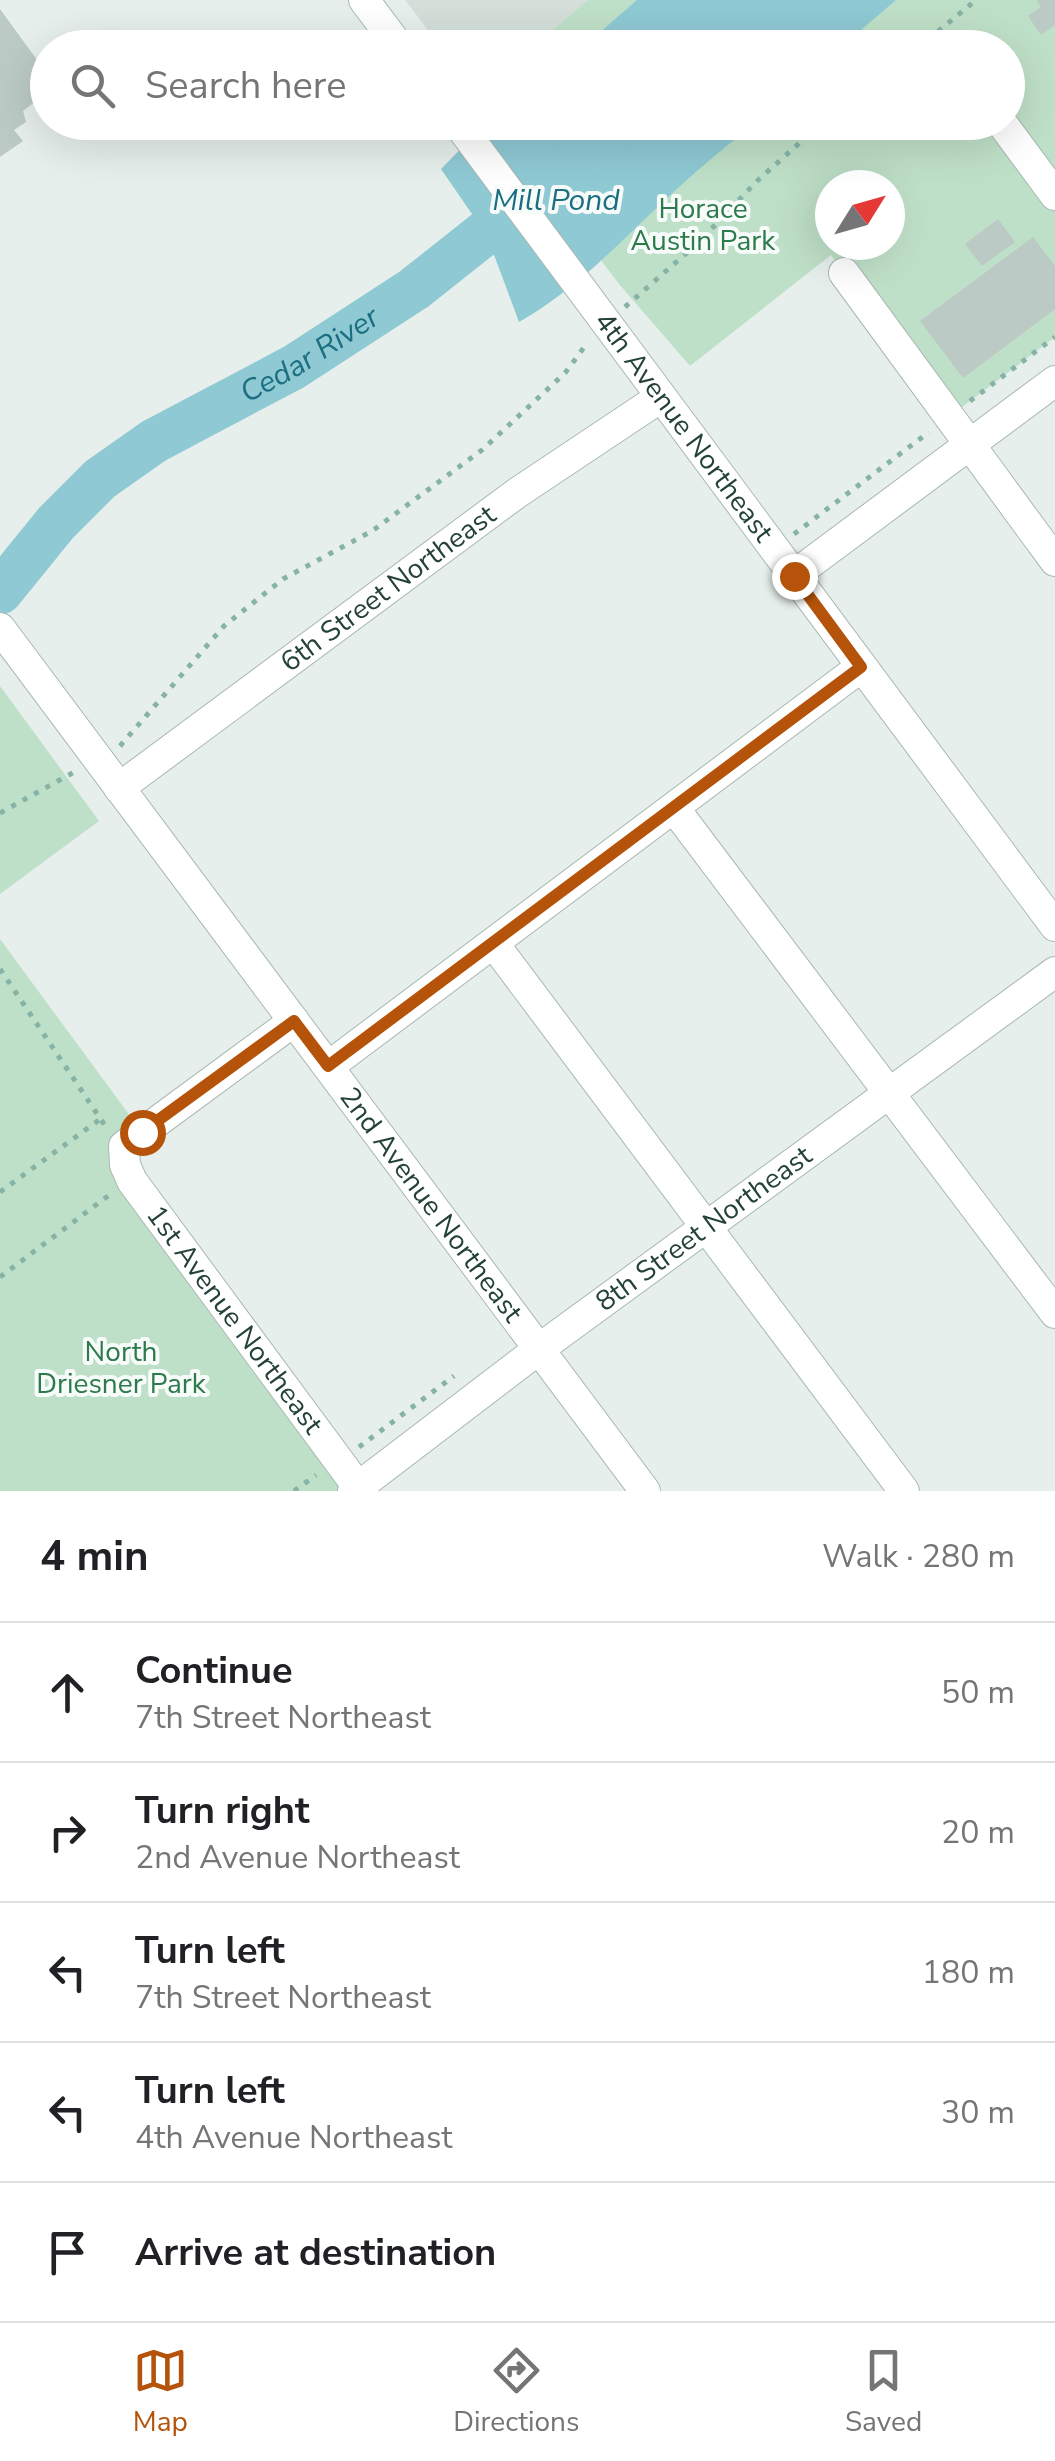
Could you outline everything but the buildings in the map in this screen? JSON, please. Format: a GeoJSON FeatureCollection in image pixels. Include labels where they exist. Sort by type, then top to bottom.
{"type":"FeatureCollection","features":[{"type":"Feature","properties":{"kind":"street"},"geometry":{"type":"LineString","coordinates":[[364,0],[386,30]]}},
{"type":"Feature","properties":{"kind":"street","name":"4th Avenue Northeast"},"geometry":{"type":"LineString","coordinates":[[469,140],[1055,926]]}},
{"type":"Feature","properties":{"kind":"street"},"geometry":{"type":"LineString","coordinates":[[1014,140],[1055,195]]}},
{"type":"Feature","properties":{"kind":"street"},"geometry":{"type":"LineString","coordinates":[[844,273],[1055,561]]}},
{"type":"Feature","properties":{"kind":"street"},"geometry":{"type":"LineString","coordinates":[[794,576],[1055,381]]}},
{"type":"Feature","properties":{"kind":"street","name":"6th Street Northeast"},"geometry":{"type":"LineString","coordinates":[[120,788],[517,494],[661,397]]}},
{"type":"Feature","properties":{"kind":"street","name":"2nd Avenue Northeast"},"geometry":{"type":"LineString","coordinates":[[0,628],[645,1491]]}},
{"type":"Feature","properties":{"kind":"street"},"geometry":{"type":"LineString","coordinates":[[328,1066],[861,667]]}},
{"type":"Feature","properties":{"kind":"street"},"geometry":{"type":"LineString","coordinates":[[674,808],[1055,1314]]}},
{"type":"Feature","properties":{"kind":"street"},"geometry":{"type":"LineString","coordinates":[[494,944],[904,1491]]}},
{"type":"Feature","properties":{"kind":"street","name":"8th Street Northeast"},"geometry":{"type":"LineString","coordinates":[[355,1489],[539,1349],[1055,972]]}},
{"type":"Feature","properties":{"kind":"street","name":"1st Avenue Northeast"},"geometry":{"type":"LineString","coordinates":[[294,1021],[124,1146],[124,1164],[132,1181],[338,1460],[355,1489]]}},
{"type":"Feature","properties":{"kind":"path"},"geometry":{"type":"LineString","coordinates":[[940,30],[976,0]]}},
{"type":"Feature","properties":{"kind":"path"},"geometry":{"type":"LineString","coordinates":[[0,814],[125,743],[224,626],[284,579],[372,530],[482,450],[565,373],[602,319],[698,244],[802,140]]}},
{"type":"Feature","properties":{"kind":"path"},"geometry":{"type":"LineString","coordinates":[[774,549],[1055,337]]}},
{"type":"Feature","properties":{"kind":"path"},"geometry":{"type":"LineString","coordinates":[[0,969],[98,1120],[0,1192]]}},
{"type":"Feature","properties":{"kind":"path"},"geometry":{"type":"LineString","coordinates":[[0,1277],[132,1181]]}},
{"type":"Feature","properties":{"kind":"path"},"geometry":{"type":"LineString","coordinates":[[294,1491],[462,1370]]}},
{"type":"Feature","properties":{"kind":"shaded area"},"geometry":{"type":"Polygon","coordinates":[[[405,0],[588,0],[554,30],[428,30],[405,0]]]}},
{"type":"Feature","properties":{"kind":"green space","name":"Horace Austin Park"},"geometry":{"type":"Polygon","coordinates":[[[588,0],[1055,0],[1055,337],[949,417],[835,260],[905,260],[905,170],[815,170],[815,260],[825,260],[690,366],[619,284],[510,140],[1025,140],[1025,30],[553,30],[588,0]]]}},
{"type":"Feature","properties":{"kind":"green space"},"geometry":{"type":"Polygon","coordinates":[[[0,686],[99,821],[0,894],[0,686]]]}},
{"type":"Feature","properties":{"kind":"green space","name":"North Driesner Park"},"geometry":{"type":"Polygon","coordinates":[[[0,939],[142,1132],[124,1146],[353,1491],[0,1491],[0,939]]]}},
{"type":"Feature","properties":{"kind":"water"},"geometry":{"type":"Polygon","coordinates":[[[637,0],[896,0],[861,30],[603,30],[637,0]]]}},
{"type":"Feature","properties":{"kind":"water","name":"Mill Pond"},"geometry":{"type":"Polygon","coordinates":[[[469,140],[734,140],[583,277],[519,322],[487,236],[441,169],[469,140]]]}},
{"type":"Feature","properties":{"kind":"waterway","name":"Cedar River"},"geometry":{"type":"LineString","coordinates":[[0,592],[56,523],[100,479],[154,441],[294,367],[414,289],[602,140]]}},
{"type":"Feature","properties":{"kind":"route"},"geometry":{"type":"LineString","coordinates":[[142,1132],[294,1021],[328,1066],[861,667],[794,576]]}}]}
